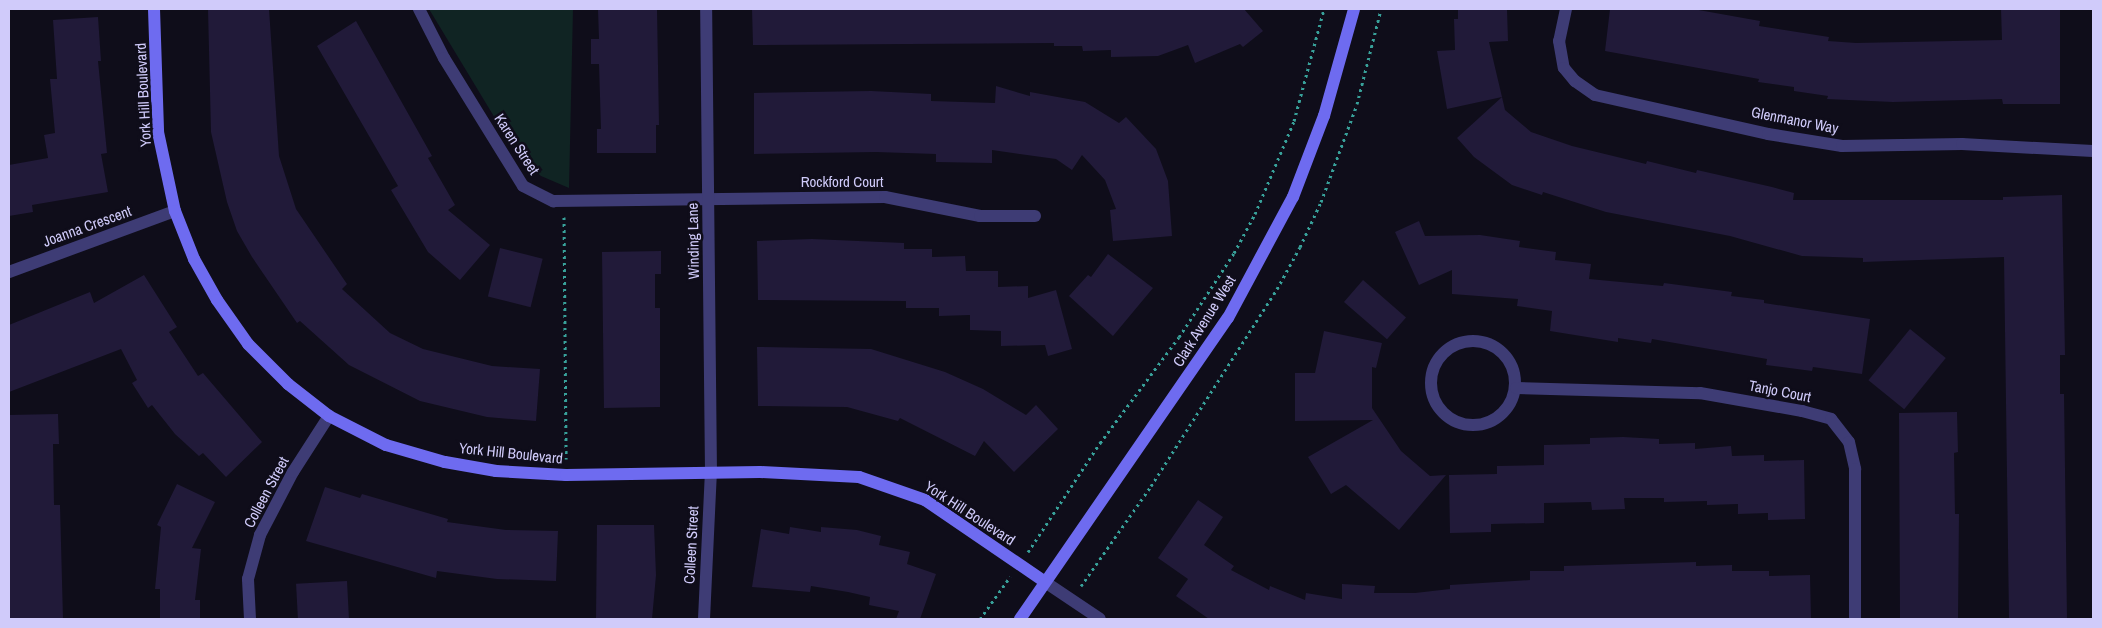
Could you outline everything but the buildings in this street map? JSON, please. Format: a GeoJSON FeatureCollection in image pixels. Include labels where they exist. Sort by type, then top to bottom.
{"type":"FeatureCollection","features":[{"type":"Feature","properties":{"kind":"street","name":"York Hill Boulevard"},"geometry":{"type":"LineString","coordinates":[[154,9],[158,132],[176,211],[194,259],[217,300],[248,344],[288,384],[330,416],[386,444],[445,462],[496,471],[566,475],[711,473],[822,474],[858,477],[893,486],[925,500],[1045,582]]}},
{"type":"Feature","properties":{"kind":"street","name":"Karen Street"},"geometry":{"type":"LineString","coordinates":[[419,9],[444,58],[522,186],[553,201],[564,202],[708,200]]}},
{"type":"Feature","properties":{"kind":"street","name":"Winding Lane"},"geometry":{"type":"LineString","coordinates":[[706,9],[711,473]]}},
{"type":"Feature","properties":{"kind":"street","name":"Clark Avenue West"},"geometry":{"type":"LineString","coordinates":[[1020,619],[1233,309],[1293,197],[1324,116],[1354,9]]}},
{"type":"Feature","properties":{"kind":"street","name":"Glenmanor Way"},"geometry":{"type":"LineString","coordinates":[[1566,9],[1559,41],[1564,68],[1574,81],[1595,95],[1768,134],[1842,146],[1962,144],[2093,150]]}},
{"type":"Feature","properties":{"kind":"street","name":"Rockford Court"},"geometry":{"type":"LineString","coordinates":[[708,200],[885,197],[980,216],[1035,216]]}},
{"type":"Feature","properties":{"kind":"street","name":"Joanna Crescent"},"geometry":{"type":"LineString","coordinates":[[9,272],[176,211]]}},
{"type":"Feature","properties":{"kind":"street"},"geometry":{"type":"LineString","coordinates":[[1474,340],[1488,343],[1509,360],[1516,388],[1512,400],[1499,416],[1480,425],[1466,425],[1453,420],[1434,399],[1432,372],[1438,359],[1454,346],[1474,340]]}},
{"type":"Feature","properties":{"kind":"street","name":"Tanjo Court"},"geometry":{"type":"LineString","coordinates":[[1516,388],[1700,393],[1802,410],[1831,419],[1849,442],[1855,469],[1855,619]]}},
{"type":"Feature","properties":{"kind":"street","name":"Colleen Street"},"geometry":{"type":"LineString","coordinates":[[250,619],[248,579],[260,535],[293,472],[330,416]]}},
{"type":"Feature","properties":{"kind":"street","name":"Colleen Street"},"geometry":{"type":"LineString","coordinates":[[704,619],[711,473]]}},
{"type":"Feature","properties":{"kind":"street"},"geometry":{"type":"LineString","coordinates":[[1045,582],[1100,619]]}},
{"type":"Feature","properties":{"kind":"path","name":"Clark Avenue West"},"geometry":{"type":"LineString","coordinates":[[1043,531],[1100,443],[1179,337],[1234,253],[1259,205],[1294,120],[1324,9]]}},
{"type":"Feature","properties":{"kind":"path"},"geometry":{"type":"LineString","coordinates":[[564,202],[566,475]]}},
{"type":"Feature","properties":{"kind":"path"},"geometry":{"type":"LineString","coordinates":[[980,619],[998,593]]}},
{"type":"Feature","properties":{"kind":"green space"},"geometry":{"type":"Polygon","coordinates":[[[429,9],[573,9],[569,188],[541,176],[519,158],[429,9]]]}}]}
